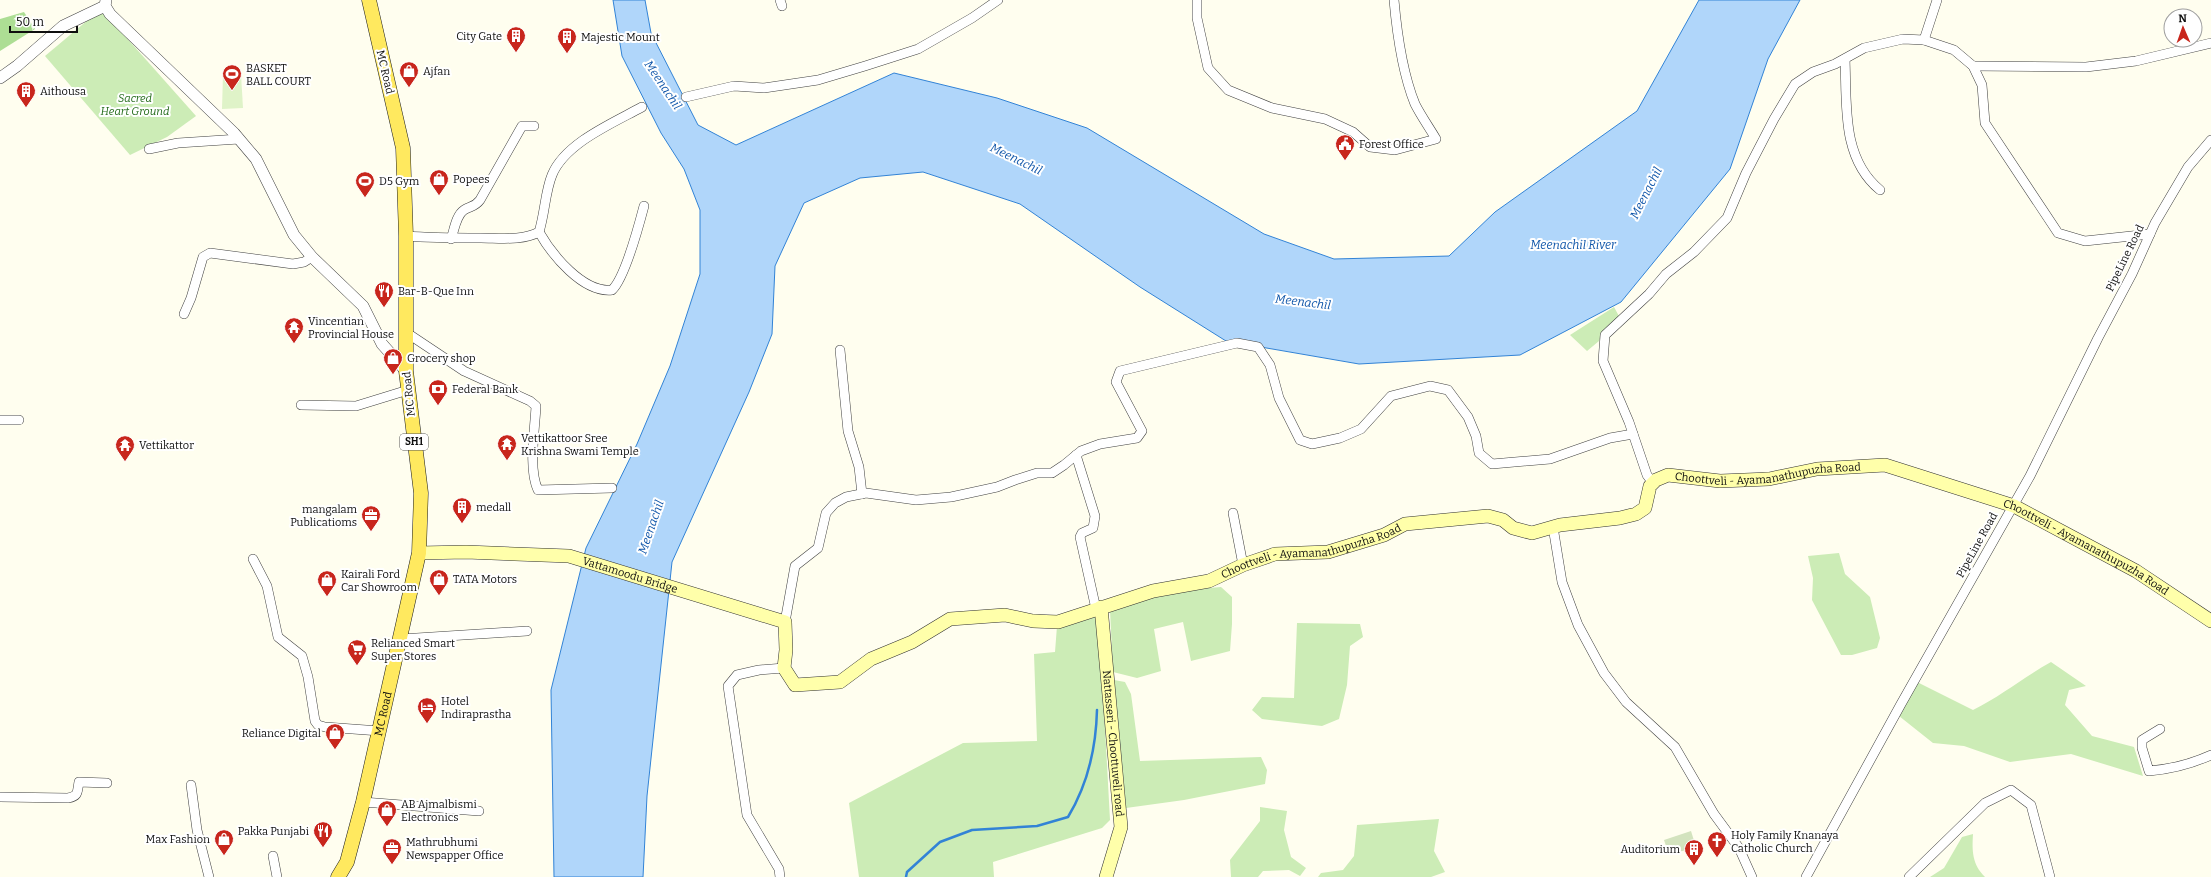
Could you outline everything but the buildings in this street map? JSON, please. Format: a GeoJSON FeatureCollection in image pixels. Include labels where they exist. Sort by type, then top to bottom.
{"type":"FeatureCollection","features":[{"type":"Feature","properties":{"kind":"main road","name":"MC Road"},"geometry":{"type":"LineString","coordinates":[[338,877],[347,862],[380,731],[419,553],[421,493],[406,371],[406,236],[403,148],[369,0]]}},
{"type":"Feature","properties":{"kind":"main road","name":"Choottveli - Ayamanathupuzha Road"},"geometry":{"type":"LineString","coordinates":[[784,668],[795,684],[840,682],[871,659],[912,642],[950,619],[1005,615],[1033,621],[1058,622],[1153,591],[1209,581],[1243,565],[1275,554],[1328,552],[1384,535],[1405,524],[1488,516],[1503,520],[1513,528],[1532,533],[1553,527],[1636,514],[1645,508],[1650,486],[1668,475],[1720,481],[1769,479],[1817,469],[1885,465],[2014,506],[2136,572],[2211,621]]}},
{"type":"Feature","properties":{"kind":"main road","name":"Vattamoodu Bridge"},"geometry":{"type":"LineString","coordinates":[[419,553],[569,556],[785,622]]}},
{"type":"Feature","properties":{"kind":"main road","name":"Nattasseri - Choottuveli road"},"geometry":{"type":"LineString","coordinates":[[1098,608],[1121,827],[1106,877]]}},
{"type":"Feature","properties":{"kind":"main road"},"geometry":{"type":"LineString","coordinates":[[784,668],[786,650],[785,622]]}},
{"type":"Feature","properties":{"kind":"street"},"geometry":{"type":"LineString","coordinates":[[686,97],[734,86],[764,88],[818,80],[873,64],[918,49],[972,18],[998,0]]}},
{"type":"Feature","properties":{"kind":"street"},"geometry":{"type":"LineString","coordinates":[[1197,0],[1197,18],[1208,68],[1228,90],[1272,108],[1325,119],[1353,132],[1370,146],[1395,150],[1436,139],[1416,106],[1411,92],[1402,60],[1394,0]]}},
{"type":"Feature","properties":{"kind":"street"},"geometry":{"type":"LineString","coordinates":[[1924,40],[1937,0]]}},
{"type":"Feature","properties":{"kind":"street"},"geometry":{"type":"LineString","coordinates":[[0,78],[17,66],[63,26],[106,3],[110,14],[239,139],[256,159],[294,235],[312,257],[363,306],[382,344],[406,371]]}},
{"type":"Feature","properties":{"kind":"street"},"geometry":{"type":"LineString","coordinates":[[1653,483],[1646,475],[1633,434],[1603,360],[1605,335],[1649,294],[1666,274],[1694,252],[1727,218],[1746,173],[1774,119],[1795,84],[1813,72],[1864,48],[1904,39],[1924,40],[1954,50],[1974,66],[1982,85],[1985,123],[2058,233],[2085,241],[2150,234]]}},
{"type":"Feature","properties":{"kind":"street"},"geometry":{"type":"LineString","coordinates":[[1974,66],[2086,67],[2136,61],[2211,43]]}},
{"type":"Feature","properties":{"kind":"street"},"geometry":{"type":"LineString","coordinates":[[1845,58],[1848,122],[1853,152],[1869,181],[1880,190]]}},
{"type":"Feature","properties":{"kind":"street"},"geometry":{"type":"LineString","coordinates":[[406,236],[451,239],[508,238],[539,232],[545,216],[552,174],[561,160],[578,144],[602,128],[642,107]]}},
{"type":"Feature","properties":{"kind":"street"},"geometry":{"type":"LineString","coordinates":[[451,239],[459,216],[464,210],[475,207],[480,200],[522,126],[534,126]]}},
{"type":"Feature","properties":{"kind":"street"},"geometry":{"type":"LineString","coordinates":[[149,149],[178,143],[239,139]]}},
{"type":"Feature","properties":{"kind":"street","name":"PipeLine Road"},"geometry":{"type":"LineString","coordinates":[[1806,877],[1897,711],[2014,506],[2098,338],[2132,274],[2150,234],[2188,166],[2211,140]]}},
{"type":"Feature","properties":{"kind":"street"},"geometry":{"type":"LineString","coordinates":[[539,232],[548,248],[586,285],[601,291],[612,290],[617,284],[628,257],[644,206]]}},
{"type":"Feature","properties":{"kind":"street"},"geometry":{"type":"LineString","coordinates":[[184,314],[191,298],[203,257],[210,253],[293,264],[304,262],[312,257]]}},
{"type":"Feature","properties":{"kind":"street"},"geometry":{"type":"LineString","coordinates":[[407,333],[464,371],[530,401],[536,406],[534,467],[535,484],[538,490],[612,488]]}},
{"type":"Feature","properties":{"kind":"street"},"geometry":{"type":"LineString","coordinates":[[785,622],[795,566],[818,548],[826,514],[835,503],[846,497],[862,494],[887,495],[916,500],[951,497],[998,487],[1037,473],[1052,473],[1080,451],[1100,444],[1137,438],[1142,432],[1116,382],[1120,370],[1238,343],[1258,347],[1270,364],[1279,398],[1300,440],[1312,444],[1340,438],[1361,429],[1391,396],[1430,386],[1448,390],[1468,417],[1476,436],[1479,453],[1492,464],[1550,459],[1610,438],[1633,434]]}},
{"type":"Feature","properties":{"kind":"street"},"geometry":{"type":"LineString","coordinates":[[840,350],[848,431],[859,467],[862,494]]}},
{"type":"Feature","properties":{"kind":"street"},"geometry":{"type":"LineString","coordinates":[[301,405],[356,406],[408,390]]}},
{"type":"Feature","properties":{"kind":"street"},"geometry":{"type":"LineString","coordinates":[[0,420],[19,420]]}},
{"type":"Feature","properties":{"kind":"street"},"geometry":{"type":"LineString","coordinates":[[1076,455],[1095,516],[1093,528],[1082,533],[1080,537],[1098,608]]}},
{"type":"Feature","properties":{"kind":"street"},"geometry":{"type":"LineString","coordinates":[[1233,513],[1243,565]]}},
{"type":"Feature","properties":{"kind":"street"},"geometry":{"type":"LineString","coordinates":[[1553,527],[1562,582],[1578,625],[1604,673],[1626,702],[1675,747],[1714,814],[1739,848],[1752,877]]}},
{"type":"Feature","properties":{"kind":"street"},"geometry":{"type":"LineString","coordinates":[[253,559],[267,586],[278,637],[302,656],[308,677],[315,721],[318,725],[325,727],[380,731]]}},
{"type":"Feature","properties":{"kind":"street"},"geometry":{"type":"LineString","coordinates":[[401,639],[527,631]]}},
{"type":"Feature","properties":{"kind":"street"},"geometry":{"type":"LineString","coordinates":[[780,877],[779,869],[747,815],[728,686],[738,675],[759,670],[784,668]]}},
{"type":"Feature","properties":{"kind":"street"},"geometry":{"type":"LineString","coordinates":[[2160,729],[2142,740],[2142,748],[2150,771],[2167,770],[2193,763],[2211,755]]}},
{"type":"Feature","properties":{"kind":"street"},"geometry":{"type":"LineString","coordinates":[[0,797],[68,798],[75,797],[78,794],[79,782],[107,783]]}},
{"type":"Feature","properties":{"kind":"street"},"geometry":{"type":"LineString","coordinates":[[191,785],[197,830],[209,877]]}},
{"type":"Feature","properties":{"kind":"street"},"geometry":{"type":"LineString","coordinates":[[1909,877],[1985,803],[2011,790],[2031,805],[2050,877]]}},
{"type":"Feature","properties":{"kind":"street"},"geometry":{"type":"LineString","coordinates":[[362,802],[479,811]]}},
{"type":"Feature","properties":{"kind":"street"},"geometry":{"type":"LineString","coordinates":[[273,856],[277,877]]}},
{"type":"Feature","properties":{"kind":"street"},"geometry":{"type":"LineString","coordinates":[[342,877],[347,862]]}},
{"type":"Feature","properties":{"kind":"green space","name":"Sacred Heart Ground"},"geometry":{"type":"Polygon","coordinates":[[[101,9],[196,116],[167,137],[130,155],[45,56],[101,9]]]}},
{"type":"Feature","properties":{"kind":"green space"},"geometry":{"type":"Polygon","coordinates":[[[24,12],[35,29],[0,51],[0,19],[24,12]]]}},
{"type":"Feature","properties":{"kind":"green space","name":"BASKET BALL COURT"},"geometry":{"type":"Polygon","coordinates":[[[223,74],[241,74],[243,108],[222,109],[223,74]]]}},
{"type":"Feature","properties":{"kind":"green space"},"geometry":{"type":"Polygon","coordinates":[[[1614,307],[1620,318],[1603,332],[1599,341],[1587,351],[1570,335],[1614,307]]]}},
{"type":"Feature","properties":{"kind":"green space"},"geometry":{"type":"Polygon","coordinates":[[[1839,553],[1845,574],[1870,597],[1880,638],[1877,648],[1852,655],[1841,655],[1812,600],[1813,578],[1808,556],[1839,553]]]}},
{"type":"Feature","properties":{"kind":"green space"},"geometry":{"type":"Polygon","coordinates":[[[1221,587],[1232,597],[1230,651],[1191,661],[1183,622],[1154,629],[1161,671],[1137,678],[1113,672],[1110,610],[1174,591],[1221,587]]]}},
{"type":"Feature","properties":{"kind":"green space"},"geometry":{"type":"Polygon","coordinates":[[[1099,616],[1110,820],[1102,828],[993,862],[994,877],[859,877],[849,803],[963,743],[1037,741],[1034,654],[1055,652],[1057,626],[1099,616]]]}},
{"type":"Feature","properties":{"kind":"green space"},"geometry":{"type":"Polygon","coordinates":[[[1297,623],[1360,624],[1363,637],[1350,646],[1347,685],[1339,719],[1322,726],[1262,719],[1252,710],[1262,697],[1294,698],[1297,623]]]}},
{"type":"Feature","properties":{"kind":"green space"},"geometry":{"type":"Polygon","coordinates":[[[2051,662],[2086,686],[2069,690],[2065,705],[2092,736],[2134,747],[2143,776],[2071,754],[2010,762],[1964,746],[1933,743],[1899,716],[1917,682],[1973,710],[2051,662]]]}},
{"type":"Feature","properties":{"kind":"green space"},"geometry":{"type":"Polygon","coordinates":[[[1114,680],[1125,682],[1131,694],[1140,761],[1261,757],[1267,770],[1265,784],[1184,800],[1126,808],[1114,680]]]}},
{"type":"Feature","properties":{"kind":"green space"},"geometry":{"type":"Polygon","coordinates":[[[1260,807],[1287,811],[1284,830],[1291,857],[1306,868],[1300,876],[1289,870],[1263,871],[1258,877],[1231,877],[1230,860],[1260,821],[1260,807]]]}},
{"type":"Feature","properties":{"kind":"green space"},"geometry":{"type":"Polygon","coordinates":[[[1439,819],[1434,851],[1445,872],[1431,877],[1318,877],[1321,873],[1343,870],[1354,856],[1357,825],[1439,819]]]}},
{"type":"Feature","properties":{"kind":"green space"},"geometry":{"type":"Polygon","coordinates":[[[1691,831],[1696,847],[1669,855],[1664,840],[1691,831]]]}},
{"type":"Feature","properties":{"kind":"green space"},"geometry":{"type":"Polygon","coordinates":[[[1973,834],[1975,862],[1985,877],[1930,877],[1944,868],[1962,837],[1973,834]]]}},
{"type":"Feature","properties":{"kind":"water","name":"Meenachil River"},"geometry":{"type":"Polygon","coordinates":[[[613,0],[645,0],[651,33],[698,125],[736,145],[894,73],[997,98],[1087,128],[1264,234],[1334,259],[1449,256],[1495,212],[1637,111],[1699,0],[1800,0],[1768,59],[1730,169],[1621,302],[1520,355],[1359,364],[1226,341],[1140,287],[1020,204],[923,172],[860,178],[804,203],[775,266],[772,334],[749,392],[672,562],[647,796],[643,877],[554,877],[551,690],[586,548],[637,444],[670,366],[700,274],[700,210],[684,169],[661,133],[622,56],[613,0]]]}},
{"type":"Feature","properties":{"kind":"waterway"},"geometry":{"type":"LineString","coordinates":[[906,877],[907,872],[940,842],[972,830],[1037,826],[1068,817],[1081,792],[1090,766],[1095,739],[1097,710]]}},
{"type":"Feature","properties":{"kind":"place","name":"City Gate"},"geometry":{"type":"Point","coordinates":[516,53]}},
{"type":"Feature","properties":{"kind":"place","name":"Majestic Mount"},"geometry":{"type":"Point","coordinates":[567,54]}},
{"type":"Feature","properties":{"kind":"place","name":"Ajfan"},"geometry":{"type":"Point","coordinates":[409,88]}},
{"type":"Feature","properties":{"kind":"place","name":"BASKET BALL COURT"},"geometry":{"type":"Point","coordinates":[232,91]}},
{"type":"Feature","properties":{"kind":"place","name":"Aithousa"},"geometry":{"type":"Point","coordinates":[26,108]}},
{"type":"Feature","properties":{"kind":"place","name":"Forest Office"},"geometry":{"type":"Point","coordinates":[1345,161]}},
{"type":"Feature","properties":{"kind":"place","name":"Popees"},"geometry":{"type":"Point","coordinates":[439,196]}},
{"type":"Feature","properties":{"kind":"place","name":"D5 Gym"},"geometry":{"type":"Point","coordinates":[365,198]}},
{"type":"Feature","properties":{"kind":"place","name":"Bar-B-Que Inn"},"geometry":{"type":"Point","coordinates":[384,308]}},
{"type":"Feature","properties":{"kind":"place","name":"Vincentian Provincial House"},"geometry":{"type":"Point","coordinates":[294,344]}},
{"type":"Feature","properties":{"kind":"place","name":"Grocery shop"},"geometry":{"type":"Point","coordinates":[393,375]}},
{"type":"Feature","properties":{"kind":"place","name":"Federal Bank"},"geometry":{"type":"Point","coordinates":[438,406]}},
{"type":"Feature","properties":{"kind":"place","name":"Vettikattoor Sree Krishna Swami Temple"},"geometry":{"type":"Point","coordinates":[507,461]}},
{"type":"Feature","properties":{"kind":"place","name":"Vettikattor"},"geometry":{"type":"Point","coordinates":[125,462]}},
{"type":"Feature","properties":{"kind":"place","name":"medall"},"geometry":{"type":"Point","coordinates":[462,524]}},
{"type":"Feature","properties":{"kind":"place","name":"mangalam Publicatioms"},"geometry":{"type":"Point","coordinates":[371,532]}},
{"type":"Feature","properties":{"kind":"place","name":"TATA Motors"},"geometry":{"type":"Point","coordinates":[439,596]}},
{"type":"Feature","properties":{"kind":"place","name":"Kairali Ford Car Showroom"},"geometry":{"type":"Point","coordinates":[327,597]}},
{"type":"Feature","properties":{"kind":"place","name":"Relianced Smart Super Stores"},"geometry":{"type":"Point","coordinates":[357,666]}},
{"type":"Feature","properties":{"kind":"place","name":"Hotel Indiraprastha"},"geometry":{"type":"Point","coordinates":[427,724]}},
{"type":"Feature","properties":{"kind":"place","name":"Reliance Digital"},"geometry":{"type":"Point","coordinates":[335,750]}},
{"type":"Feature","properties":{"kind":"place","name":"AB Ajmalbismi Electronics"},"geometry":{"type":"Point","coordinates":[387,827]}},
{"type":"Feature","properties":{"kind":"place","name":"Pakka Punjabi"},"geometry":{"type":"Point","coordinates":[323,848]}},
{"type":"Feature","properties":{"kind":"place","name":"Max Fashion"},"geometry":{"type":"Point","coordinates":[224,856]}},
{"type":"Feature","properties":{"kind":"place","name":"Holy Family Knanaya Catholic Church"},"geometry":{"type":"Point","coordinates":[1717,858]}},
{"type":"Feature","properties":{"kind":"place","name":"Mathrubhumi Newspapper Office"},"geometry":{"type":"Point","coordinates":[392,865]}},
{"type":"Feature","properties":{"kind":"place","name":"Auditorium"},"geometry":{"type":"Point","coordinates":[1694,866]}},
{"type":"Feature","properties":{"kind":"water label","name":"Meenachil"},"geometry":{"type":"Point","coordinates":[663,85]}},
{"type":"Feature","properties":{"kind":"water label","name":"Meenachil"},"geometry":{"type":"Point","coordinates":[1016,159]}},
{"type":"Feature","properties":{"kind":"water label","name":"Meenachil"},"geometry":{"type":"Point","coordinates":[1646,193]}},
{"type":"Feature","properties":{"kind":"water label","name":"Meenachil"},"geometry":{"type":"Point","coordinates":[1303,302]}},
{"type":"Feature","properties":{"kind":"water label","name":"Meenachil"},"geometry":{"type":"Point","coordinates":[651,527]}}]}
